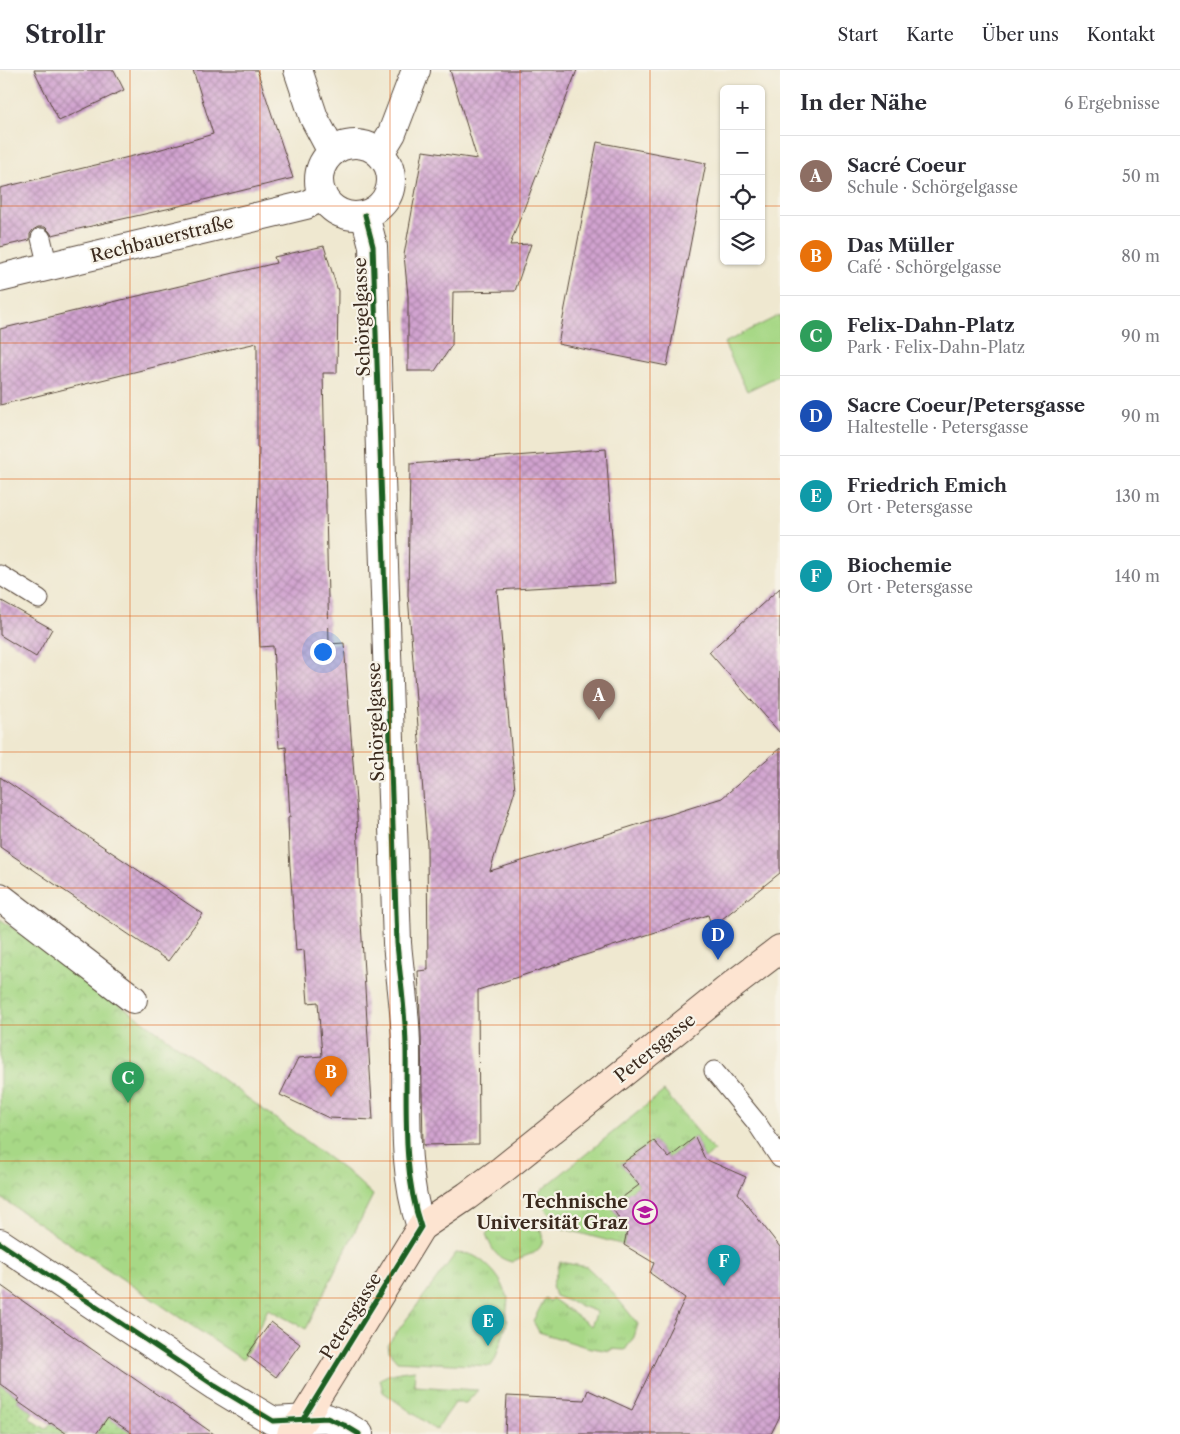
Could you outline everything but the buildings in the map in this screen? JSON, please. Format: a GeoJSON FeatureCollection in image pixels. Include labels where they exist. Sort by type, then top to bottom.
{"type":"FeatureCollection","features":[{"type":"Feature","properties":{"kind":"main road","name":"Petersgasse"},"geometry":{"type":"LineString","coordinates":[[297,1426],[421,1227],[502,1170],[780,949]]}},
{"type":"Feature","properties":{"kind":"street"},"geometry":{"type":"LineString","coordinates":[[298,70],[314,118],[332,152]]}},
{"type":"Feature","properties":{"kind":"street"},"geometry":{"type":"LineString","coordinates":[[380,153],[392,133],[416,70]]}},
{"type":"Feature","properties":{"kind":"street"},"geometry":{"type":"LineString","coordinates":[[356,144],[369,146],[380,153],[387,164],[391,176],[390,189],[385,200],[376,210],[365,215],[352,216],[340,213],[330,206],[323,196],[319,185],[320,172],[324,161],[332,152],[343,146],[356,144]]}},
{"type":"Feature","properties":{"kind":"street","name":"Rechbauerstraße"},"geometry":{"type":"LineString","coordinates":[[0,278],[306,205],[323,196]]}},
{"type":"Feature","properties":{"kind":"street","name":"Schörgelgasse"},"geometry":{"type":"LineString","coordinates":[[365,215],[373,246],[397,943],[406,1048],[408,1167],[413,1202],[421,1227]]}},
{"type":"Feature","properties":{"kind":"street"},"geometry":{"type":"LineString","coordinates":[[0,897],[133,999]]}},
{"type":"Feature","properties":{"kind":"street"},"geometry":{"type":"LineString","coordinates":[[0,1243],[215,1386],[273,1421],[297,1426],[327,1418],[359,1434]]}},
{"type":"Feature","properties":{"kind":"lane"},"geometry":{"type":"LineString","coordinates":[[41,238],[48,267]]}},
{"type":"Feature","properties":{"kind":"lane"},"geometry":{"type":"LineString","coordinates":[[0,575],[39,599]]}},
{"type":"Feature","properties":{"kind":"lane"},"geometry":{"type":"LineString","coordinates":[[714,1071],[756,1122],[780,1158]]}},
{"type":"Feature","properties":{"kind":"green space"},"geometry":{"type":"Polygon","coordinates":[[[780,315],[780,375],[747,391],[724,343],[780,315]]]}},
{"type":"Feature","properties":{"kind":"green space"},"geometry":{"type":"Polygon","coordinates":[[[0,919],[160,1033],[350,1174],[373,1195],[306,1329],[268,1309],[243,1360],[0,1197],[0,919]]]}},
{"type":"Feature","properties":{"kind":"green space"},"geometry":{"type":"Polygon","coordinates":[[[664,1091],[714,1151],[705,1159],[695,1137],[669,1158],[654,1141],[621,1164],[639,1185],[611,1206],[627,1231],[624,1245],[561,1228],[534,1196],[664,1091]]]}},
{"type":"Feature","properties":{"kind":"green space"},"geometry":{"type":"Polygon","coordinates":[[[502,1217],[530,1224],[541,1231],[542,1239],[539,1249],[512,1262],[498,1255],[492,1248],[486,1234],[502,1217]]]}},
{"type":"Feature","properties":{"kind":"green space"},"geometry":{"type":"Polygon","coordinates":[[[456,1253],[475,1256],[487,1265],[498,1277],[508,1297],[506,1319],[508,1320],[495,1360],[491,1366],[397,1361],[389,1351],[388,1344],[456,1253]]]}},
{"type":"Feature","properties":{"kind":"green space"},"geometry":{"type":"Polygon","coordinates":[[[560,1262],[587,1267],[609,1288],[638,1324],[634,1337],[625,1350],[611,1349],[610,1351],[586,1347],[539,1332],[533,1321],[545,1298],[550,1301],[552,1298],[591,1326],[597,1312],[555,1296],[552,1286],[560,1262]]]}},
{"type":"Feature","properties":{"kind":"green space"},"geometry":{"type":"Polygon","coordinates":[[[415,1370],[414,1386],[478,1390],[466,1403],[455,1403],[436,1430],[383,1392],[380,1379],[388,1375],[415,1370]]]}},
{"type":"Feature","properties":{"kind":"green space"},"geometry":{"type":"Polygon","coordinates":[[[0,1384],[19,1398],[17,1401],[33,1412],[29,1418],[46,1429],[51,1423],[67,1434],[0,1434],[0,1384]]]}},
{"type":"Feature","properties":{"kind":"green space"},"geometry":{"type":"Polygon","coordinates":[[[108,1417],[133,1434],[96,1434],[108,1417]]]}},
{"type":"Feature","properties":{"kind":"cycle path"},"geometry":{"type":"LineString","coordinates":[[303,1419],[421,1227],[415,1206],[408,1162],[406,1036],[397,943],[373,246],[365,215]]}},
{"type":"Feature","properties":{"kind":"cycle path"},"geometry":{"type":"LineString","coordinates":[[0,1243],[215,1386],[273,1421],[327,1418],[359,1434]]}},
{"type":"Feature","properties":{"kind":"place","name":"Sacré Coeur"},"geometry":{"type":"Point","coordinates":[599,720]}},
{"type":"Feature","properties":{"kind":"place","name":"Sacre Coeur/Petersgasse"},"geometry":{"type":"Point","coordinates":[718,960]}},
{"type":"Feature","properties":{"kind":"place","name":"Das Müller"},"geometry":{"type":"Point","coordinates":[331,1097]}},
{"type":"Feature","properties":{"kind":"place","name":"Felix-Dahn-Platz"},"geometry":{"type":"Point","coordinates":[128,1103]}},
{"type":"Feature","properties":{"kind":"place","name":"Technische Universität Graz"},"geometry":{"type":"Point","coordinates":[645,1212]}},
{"type":"Feature","properties":{"kind":"place","name":"Biochemie"},"geometry":{"type":"Point","coordinates":[724,1286]}},
{"type":"Feature","properties":{"kind":"place","name":"Friedrich Emich"},"geometry":{"type":"Point","coordinates":[488,1346]}}]}
